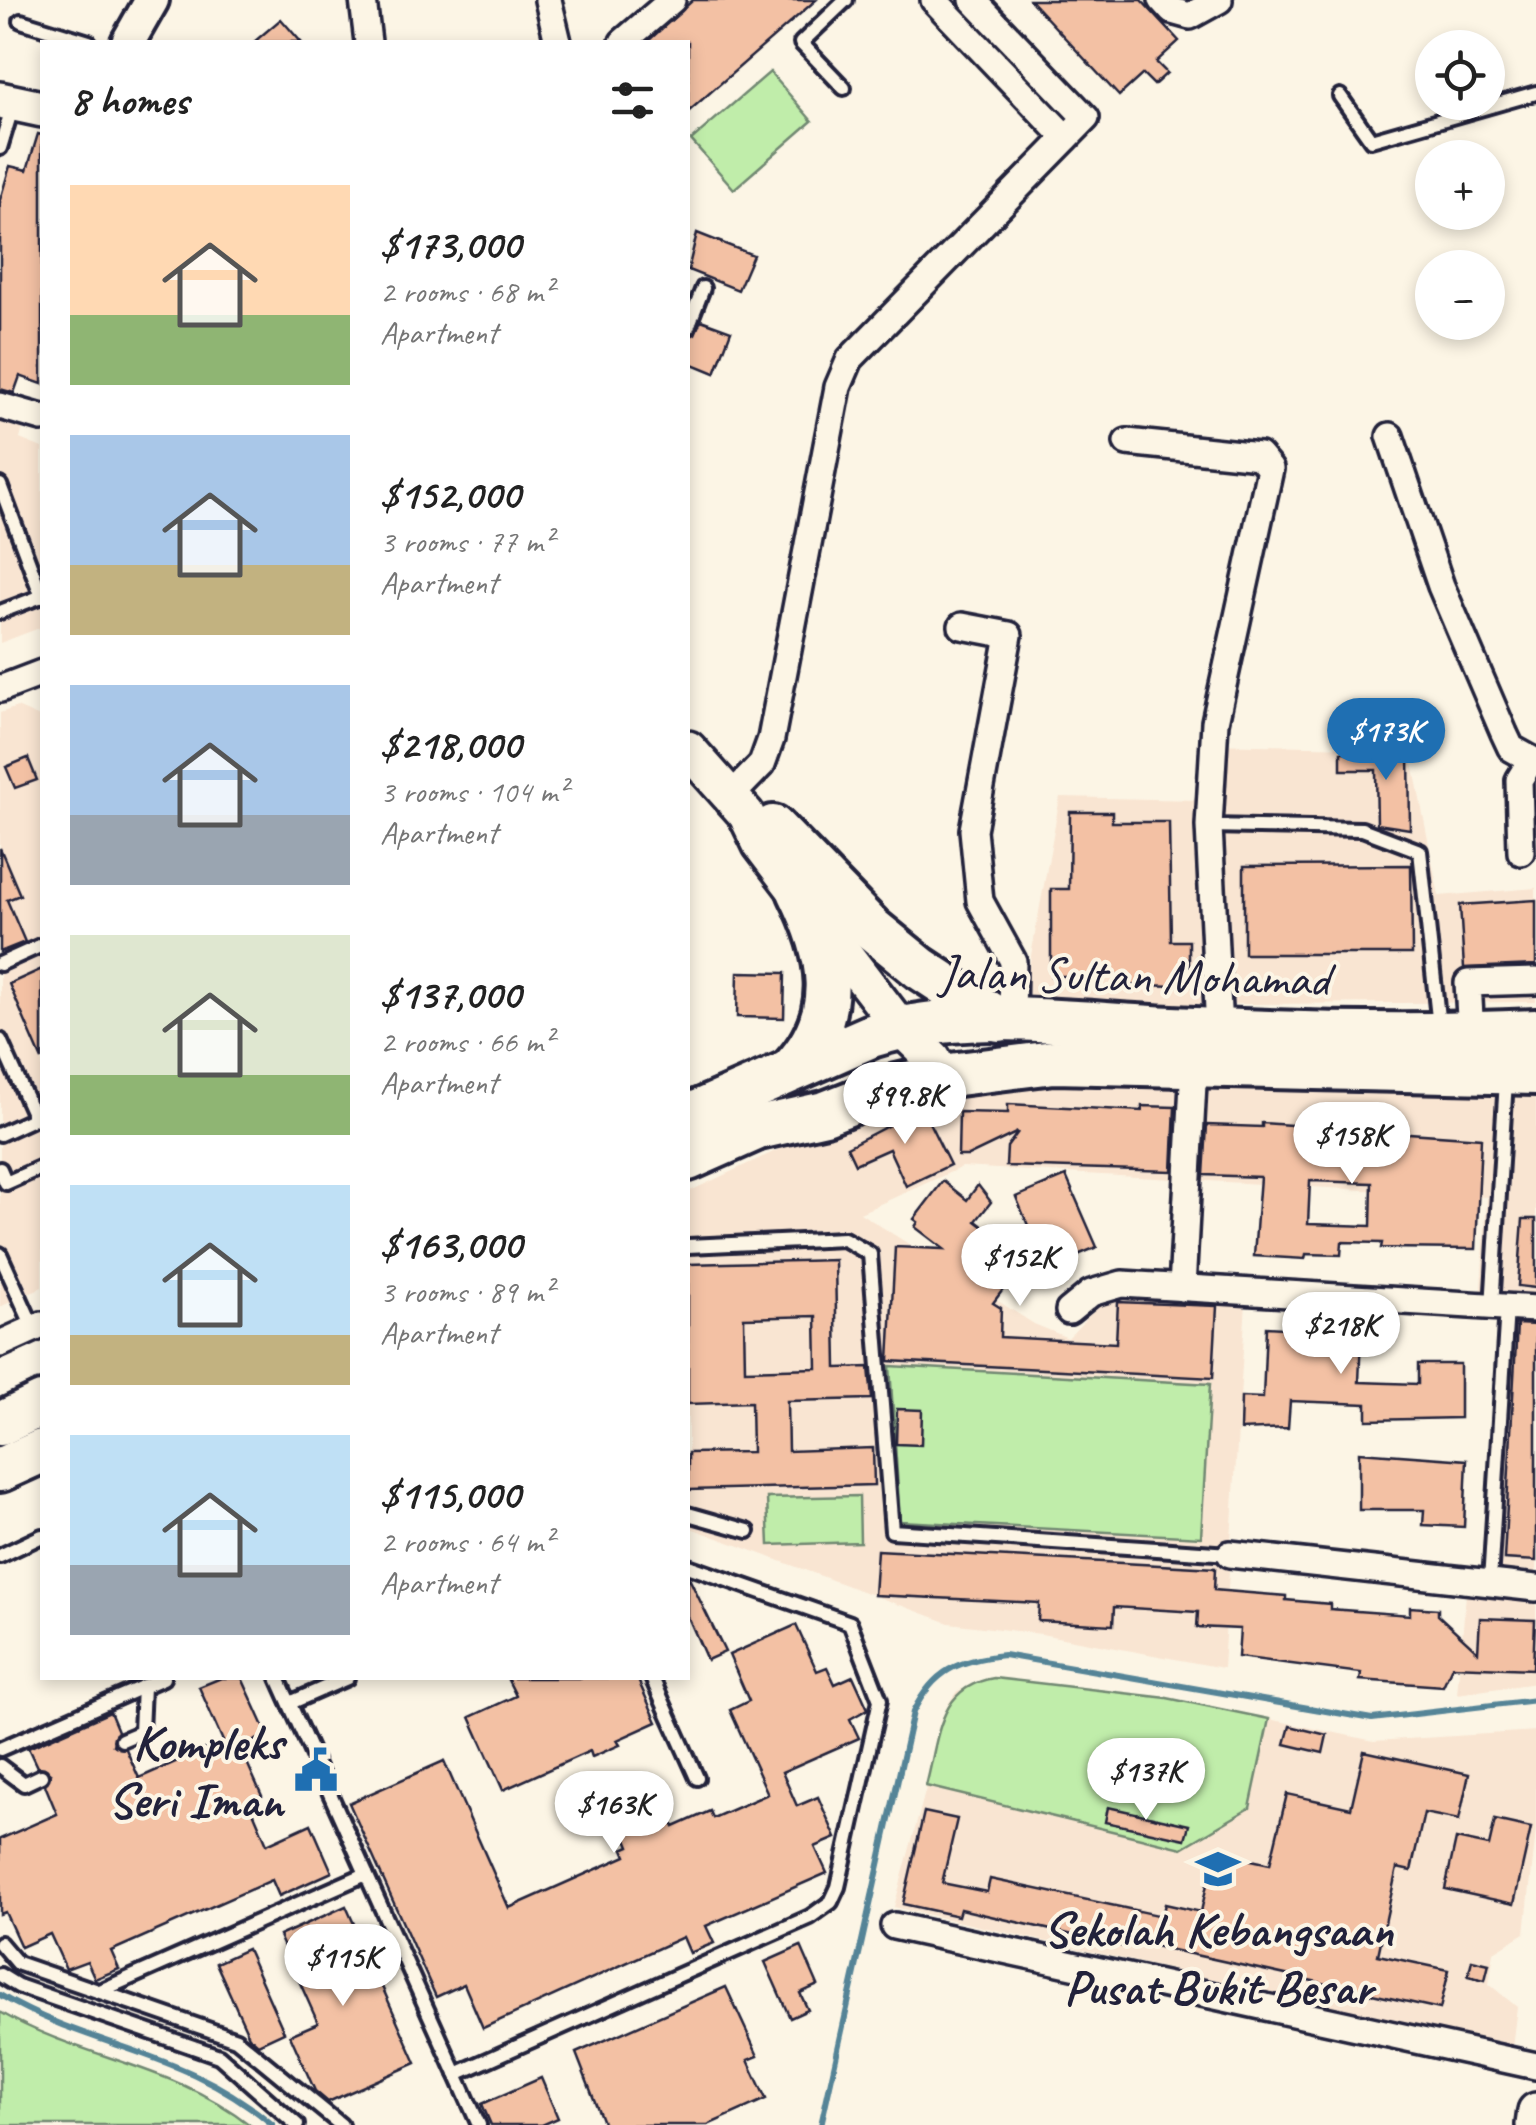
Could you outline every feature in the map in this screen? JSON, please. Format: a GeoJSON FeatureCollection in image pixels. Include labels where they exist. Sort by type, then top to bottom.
{"type":"FeatureCollection","features":[{"type":"Feature","properties":{"kind":"highway"},"geometry":{"type":"LineString","coordinates":[[750,813],[871,928],[920,968],[1006,1020]]}},
{"type":"Feature","properties":{"kind":"highway"},"geometry":{"type":"LineString","coordinates":[[792,1069],[813,1046],[827,991],[824,949],[799,891]]}},
{"type":"Feature","properties":{"kind":"highway","name":"Jalan Sultan Mohamad"},"geometry":{"type":"LineString","coordinates":[[690,1115],[792,1069],[918,1036],[1006,1020],[1218,1030],[1455,1034],[1536,1031]]}},
{"type":"Feature","properties":{"kind":"highway"},"geometry":{"type":"LineString","coordinates":[[1455,1034],[1536,1041]]}},
{"type":"Feature","properties":{"kind":"highway"},"geometry":{"type":"LineString","coordinates":[[758,1128],[864,1078],[918,1036],[1054,1062]]}},
{"type":"Feature","properties":{"kind":"highway","name":"Jalan Sultan Mohamad"},"geometry":{"type":"LineString","coordinates":[[690,1158],[758,1128],[825,1113],[934,1077],[1054,1062],[1521,1073]]}},
{"type":"Feature","properties":{"kind":"highway"},"geometry":{"type":"LineString","coordinates":[[0,1424],[40,1405]]}},
{"type":"Feature","properties":{"kind":"highway"},"geometry":{"type":"LineString","coordinates":[[0,1470],[40,1452]]}},
{"type":"Feature","properties":{"kind":"main road"},"geometry":{"type":"LineString","coordinates":[[690,751],[750,813],[918,1036]]}},
{"type":"Feature","properties":{"kind":"main road"},"geometry":{"type":"LineString","coordinates":[[750,813],[761,845],[918,1036]]}},
{"type":"Feature","properties":{"kind":"main road"},"geometry":{"type":"LineString","coordinates":[[1534,2125],[1536,2112]]}},
{"type":"Feature","properties":{"kind":"street"},"geometry":{"type":"LineString","coordinates":[[129,40],[152,0]]}},
{"type":"Feature","properties":{"kind":"street"},"geometry":{"type":"LineString","coordinates":[[363,0],[368,40]]}},
{"type":"Feature","properties":{"kind":"street"},"geometry":{"type":"LineString","coordinates":[[548,0],[558,40]]}},
{"type":"Feature","properties":{"kind":"street"},"geometry":{"type":"LineString","coordinates":[[625,40],[672,0]]}},
{"type":"Feature","properties":{"kind":"street"},"geometry":{"type":"LineString","coordinates":[[934,0],[1066,138]]}},
{"type":"Feature","properties":{"kind":"street"},"geometry":{"type":"LineString","coordinates":[[750,813],[770,739],[838,387],[850,359],[1086,118],[972,0]]}},
{"type":"Feature","properties":{"kind":"street"},"geometry":{"type":"LineString","coordinates":[[1162,0],[1172,12],[1190,16],[1219,0]]}},
{"type":"Feature","properties":{"kind":"street"},"geometry":{"type":"LineString","coordinates":[[0,406],[40,417]]}},
{"type":"Feature","properties":{"kind":"street"},"geometry":{"type":"LineString","coordinates":[[1390,436],[1441,586],[1511,748],[1533,762],[1520,780],[1521,852]]}},
{"type":"Feature","properties":{"kind":"street"},"geometry":{"type":"LineString","coordinates":[[1128,442],[1259,456],[1270,469],[1216,722],[1209,826],[1218,1030]]}},
{"type":"Feature","properties":{"kind":"street"},"geometry":{"type":"LineString","coordinates":[[962,626],[1009,635],[973,830],[980,901],[1014,961],[1006,1020]]}},
{"type":"Feature","properties":{"kind":"street"},"geometry":{"type":"LineString","coordinates":[[0,689],[40,674]]}},
{"type":"Feature","properties":{"kind":"street"},"geometry":{"type":"LineString","coordinates":[[1455,1034],[1468,983],[1536,981]]}},
{"type":"Feature","properties":{"kind":"street"},"geometry":{"type":"LineString","coordinates":[[1182,1288],[1194,1065]]}},
{"type":"Feature","properties":{"kind":"street"},"geometry":{"type":"LineString","coordinates":[[1069,1311],[1104,1286],[1536,1309]]}},
{"type":"Feature","properties":{"kind":"street"},"geometry":{"type":"LineString","coordinates":[[0,1344],[38,1327]]}},
{"type":"Feature","properties":{"kind":"street"},"geometry":{"type":"LineString","coordinates":[[1230,1554],[1536,1588]]}},
{"type":"Feature","properties":{"kind":"street"},"geometry":{"type":"LineString","coordinates":[[894,1926],[1536,2066]]}},
{"type":"Feature","properties":{"kind":"lane"},"geometry":{"type":"LineString","coordinates":[[844,88],[801,43],[846,0]]}},
{"type":"Feature","properties":{"kind":"lane"},"geometry":{"type":"LineString","coordinates":[[21,21],[83,40]]}},
{"type":"Feature","properties":{"kind":"lane"},"geometry":{"type":"LineString","coordinates":[[1340,96],[1371,140],[1536,93]]}},
{"type":"Feature","properties":{"kind":"lane"},"geometry":{"type":"LineString","coordinates":[[0,148],[19,104]]}},
{"type":"Feature","properties":{"kind":"lane"},"geometry":{"type":"LineString","coordinates":[[690,321],[703,288]]}},
{"type":"Feature","properties":{"kind":"lane"},"geometry":{"type":"LineString","coordinates":[[0,485],[40,592]]}},
{"type":"Feature","properties":{"kind":"lane"},"geometry":{"type":"LineString","coordinates":[[0,612],[40,598]]}},
{"type":"Feature","properties":{"kind":"lane"},"geometry":{"type":"LineString","coordinates":[[1209,826],[1362,828],[1420,851],[1455,1034]]}},
{"type":"Feature","properties":{"kind":"lane"},"geometry":{"type":"LineString","coordinates":[[0,964],[40,946]]}},
{"type":"Feature","properties":{"kind":"lane"},"geometry":{"type":"LineString","coordinates":[[0,1040],[35,1118],[0,1134]]}},
{"type":"Feature","properties":{"kind":"lane"},"geometry":{"type":"LineString","coordinates":[[1490,1582],[1500,1307],[1521,1073]]}},
{"type":"Feature","properties":{"kind":"lane"},"geometry":{"type":"LineString","coordinates":[[0,1168],[6,1183],[40,1168]]}},
{"type":"Feature","properties":{"kind":"lane"},"geometry":{"type":"LineString","coordinates":[[690,1246],[844,1239],[870,1254],[892,1532],[1230,1554]]}},
{"type":"Feature","properties":{"kind":"lane"},"geometry":{"type":"LineString","coordinates":[[0,1254],[38,1327]]}},
{"type":"Feature","properties":{"kind":"lane"},"geometry":{"type":"LineString","coordinates":[[690,1515],[748,1532]]}},
{"type":"Feature","properties":{"kind":"lane"},"geometry":{"type":"LineString","coordinates":[[0,1556],[40,1537]]}},
{"type":"Feature","properties":{"kind":"lane"},"geometry":{"type":"LineString","coordinates":[[456,2074],[810,1918],[831,1902],[838,1888],[880,1700],[850,1623],[690,1567]]}},
{"type":"Feature","properties":{"kind":"lane"},"geometry":{"type":"LineString","coordinates":[[0,1749],[158,1680]]}},
{"type":"Feature","properties":{"kind":"lane"},"geometry":{"type":"LineString","coordinates":[[279,1680],[478,2125]]}},
{"type":"Feature","properties":{"kind":"lane"},"geometry":{"type":"LineString","coordinates":[[653,1680],[697,1778]]}},
{"type":"Feature","properties":{"kind":"lane"},"geometry":{"type":"LineString","coordinates":[[290,1703],[325,1682]]}},
{"type":"Feature","properties":{"kind":"lane"},"geometry":{"type":"LineString","coordinates":[[122,1740],[141,1732],[143,1686]]}},
{"type":"Feature","properties":{"kind":"lane"},"geometry":{"type":"LineString","coordinates":[[0,1766],[24,1784],[40,1776]]}},
{"type":"Feature","properties":{"kind":"lane"},"geometry":{"type":"LineString","coordinates":[[100,1991],[366,1874]]}},
{"type":"Feature","properties":{"kind":"lane"},"geometry":{"type":"LineString","coordinates":[[0,1943],[17,1963],[236,2040],[341,2125]]}},
{"type":"Feature","properties":{"kind":"lane"},"geometry":{"type":"LineString","coordinates":[[0,1975],[18,1986],[219,2056],[298,2125]]}},
{"type":"Feature","properties":{"kind":"shaded area"},"geometry":{"type":"Polygon","coordinates":[[[0,392],[30,400],[20,439],[40,447],[40,628],[0,643],[0,392]]]}},
{"type":"Feature","properties":{"kind":"shaded area"},"geometry":{"type":"Polygon","coordinates":[[[17,707],[40,717],[40,1288],[0,1307],[0,713],[17,707]]]}},
{"type":"Feature","properties":{"kind":"shaded area"},"geometry":{"type":"Polygon","coordinates":[[[1205,744],[1410,748],[1439,896],[1536,888],[1536,1002],[1104,1005],[1024,994],[1060,797],[1198,800],[1205,744]]]}},
{"type":"Feature","properties":{"kind":"shaded area"},"geometry":{"type":"Polygon","coordinates":[[[979,1082],[1536,1097],[1536,1683],[1457,1694],[1466,1594],[1483,1595],[1498,1319],[1479,1318],[1487,1197],[962,1167],[860,1213],[1034,1324],[1068,1338],[1110,1294],[1246,1302],[1223,1668],[1041,1634],[949,1623],[690,1528],[690,1191],[856,1113],[979,1082]]]}},
{"type":"Feature","properties":{"kind":"shaded area","name":"Sekolah Kebangsaan Pusat Bukit Besar"},"geometry":{"type":"Polygon","coordinates":[[[994,1678],[1167,1698],[1374,1741],[1536,1731],[1536,1831],[1525,1933],[1494,1952],[1489,1984],[1517,2007],[1512,2047],[894,1907],[949,1703],[957,1691],[994,1678]]]}},
{"type":"Feature","properties":{"kind":"green space"},"geometry":{"type":"Polygon","coordinates":[[[770,72],[812,121],[734,189],[691,140],[770,72]]]}},
{"type":"Feature","properties":{"kind":"green space"},"geometry":{"type":"Polygon","coordinates":[[[890,1366],[1210,1384],[1201,1537],[900,1521],[890,1366]]]}},
{"type":"Feature","properties":{"kind":"green space"},"geometry":{"type":"Polygon","coordinates":[[[859,1496],[860,1542],[769,1545],[767,1498],[859,1496]]]}},
{"type":"Feature","properties":{"kind":"green space"},"geometry":{"type":"Polygon","coordinates":[[[994,1678],[1167,1698],[1269,1719],[1250,1808],[1182,1848],[926,1786],[938,1733],[951,1703],[975,1683],[994,1678]]]}},
{"type":"Feature","properties":{"kind":"green space"},"geometry":{"type":"Polygon","coordinates":[[[0,2012],[62,2041],[190,2088],[250,2125],[0,2125],[0,2012]]]}},
{"type":"Feature","properties":{"kind":"building"},"geometry":{"type":"Polygon","coordinates":[[[693,0],[816,0],[690,110],[690,40],[649,40],[693,0]]]}},
{"type":"Feature","properties":{"kind":"building"},"geometry":{"type":"Polygon","coordinates":[[[1030,0],[1141,0],[1179,41],[1156,62],[1167,73],[1154,85],[1143,74],[1119,96],[1030,0]]]}},
{"type":"Feature","properties":{"kind":"building"},"geometry":{"type":"Polygon","coordinates":[[[281,19],[299,40],[256,40],[281,19]]]}},
{"type":"Feature","properties":{"kind":"building"},"geometry":{"type":"Polygon","coordinates":[[[40,134],[40,383],[20,376],[14,393],[0,389],[0,200],[10,166],[27,170],[40,134]]]}},
{"type":"Feature","properties":{"kind":"building"},"geometry":{"type":"Polygon","coordinates":[[[697,233],[753,255],[738,290],[690,271],[697,233]]]}},
{"type":"Feature","properties":{"kind":"building"},"geometry":{"type":"Polygon","coordinates":[[[701,320],[731,331],[715,373],[690,363],[690,336],[701,320]]]}},
{"type":"Feature","properties":{"kind":"building"},"geometry":{"type":"Polygon","coordinates":[[[1341,752],[1409,752],[1410,829],[1377,824],[1376,770],[1341,770],[1341,752]]]}},
{"type":"Feature","properties":{"kind":"building"},"geometry":{"type":"Polygon","coordinates":[[[28,758],[37,780],[15,788],[6,767],[28,758]]]}},
{"type":"Feature","properties":{"kind":"building"},"geometry":{"type":"Polygon","coordinates":[[[1070,812],[1112,812],[1112,822],[1169,822],[1171,941],[1189,941],[1189,986],[1124,985],[1124,976],[1051,976],[1051,889],[1069,889],[1070,812]]]}},
{"type":"Feature","properties":{"kind":"building"},"geometry":{"type":"Polygon","coordinates":[[[0,848],[20,895],[7,900],[25,942],[0,952],[0,848]]]}},
{"type":"Feature","properties":{"kind":"building"},"geometry":{"type":"Polygon","coordinates":[[[1411,865],[1412,954],[1244,954],[1244,866],[1411,865]]]}},
{"type":"Feature","properties":{"kind":"building"},"geometry":{"type":"Polygon","coordinates":[[[1536,900],[1536,965],[1464,968],[1460,905],[1536,900]]]}},
{"type":"Feature","properties":{"kind":"building"},"geometry":{"type":"Polygon","coordinates":[[[40,970],[40,1055],[9,984],[40,970]]]}},
{"type":"Feature","properties":{"kind":"building"},"geometry":{"type":"Polygon","coordinates":[[[738,972],[785,973],[784,1018],[737,1017],[738,972]]]}},
{"type":"Feature","properties":{"kind":"building"},"geometry":{"type":"Polygon","coordinates":[[[1008,1104],[1142,1111],[1142,1106],[1175,1107],[1172,1171],[1006,1166],[1007,1147],[1018,1132],[968,1156],[958,1156],[959,1112],[1008,1113],[1008,1104]]]}},
{"type":"Feature","properties":{"kind":"building"},"geometry":{"type":"Polygon","coordinates":[[[922,1108],[950,1165],[906,1186],[889,1149],[855,1164],[847,1147],[922,1108]]]}},
{"type":"Feature","properties":{"kind":"building"},"geometry":{"type":"Polygon","coordinates":[[[1262,1123],[1481,1138],[1476,1249],[1381,1248],[1382,1243],[1342,1242],[1341,1255],[1306,1254],[1305,1259],[1254,1256],[1260,1177],[1204,1175],[1207,1125],[1262,1127],[1262,1123]],[[1310,1181],[1308,1224],[1371,1226],[1372,1183],[1310,1181]]]}},
{"type":"Feature","properties":{"kind":"building"},"geometry":{"type":"Polygon","coordinates":[[[1066,1176],[1097,1247],[1046,1268],[1016,1197],[1066,1176]]]}},
{"type":"Feature","properties":{"kind":"building"},"geometry":{"type":"Polygon","coordinates":[[[943,1181],[967,1200],[978,1185],[991,1202],[976,1221],[1026,1259],[993,1303],[1001,1308],[1000,1337],[1116,1343],[1118,1302],[1217,1306],[1213,1378],[889,1361],[895,1247],[944,1249],[915,1227],[918,1222],[914,1219],[943,1181]]]}},
{"type":"Feature","properties":{"kind":"building"},"geometry":{"type":"Polygon","coordinates":[[[1523,1219],[1536,1219],[1536,1288],[1518,1286],[1523,1219]]]}},
{"type":"Feature","properties":{"kind":"building"},"geometry":{"type":"Polygon","coordinates":[[[835,1260],[837,1368],[869,1367],[872,1399],[787,1401],[788,1451],[873,1448],[874,1485],[690,1490],[690,1453],[752,1452],[751,1402],[690,1404],[690,1264],[835,1260]],[[816,1316],[744,1318],[745,1370],[817,1368],[816,1316]]]}},
{"type":"Feature","properties":{"kind":"building"},"geometry":{"type":"Polygon","coordinates":[[[1302,1311],[1362,1315],[1359,1382],[1418,1384],[1418,1364],[1460,1364],[1460,1418],[1367,1420],[1367,1404],[1290,1401],[1288,1428],[1240,1430],[1241,1397],[1263,1398],[1266,1327],[1302,1329],[1302,1311]]]}},
{"type":"Feature","properties":{"kind":"building"},"geometry":{"type":"Polygon","coordinates":[[[1517,1324],[1536,1325],[1536,1561],[1504,1559],[1517,1324]]]}},
{"type":"Feature","properties":{"kind":"building"},"geometry":{"type":"Polygon","coordinates":[[[897,1409],[922,1410],[921,1445],[896,1444],[897,1409]]]}},
{"type":"Feature","properties":{"kind":"building"},"geometry":{"type":"Polygon","coordinates":[[[1359,1452],[1467,1460],[1464,1527],[1423,1525],[1424,1510],[1359,1510],[1359,1452]]]}},
{"type":"Feature","properties":{"kind":"building"},"geometry":{"type":"Polygon","coordinates":[[[877,1550],[1215,1568],[1214,1590],[1286,1596],[1286,1600],[1330,1604],[1330,1609],[1410,1615],[1410,1607],[1438,1609],[1438,1615],[1478,1652],[1480,1618],[1535,1620],[1533,1669],[1452,1666],[1443,1686],[1360,1680],[1361,1673],[1238,1657],[1240,1629],[1197,1627],[1198,1612],[1114,1607],[1113,1625],[1038,1621],[1039,1603],[874,1595],[877,1550]]]}},
{"type":"Feature","properties":{"kind":"building"},"geometry":{"type":"Polygon","coordinates":[[[690,1580],[725,1652],[707,1660],[690,1622],[690,1580]]]}},
{"type":"Feature","properties":{"kind":"building"},"geometry":{"type":"Polygon","coordinates":[[[796,1625],[817,1671],[827,1667],[835,1684],[853,1676],[868,1709],[850,1719],[859,1738],[782,1772],[797,1806],[818,1797],[836,1838],[815,1847],[827,1873],[706,1926],[714,1943],[690,1953],[683,1937],[483,2028],[464,1984],[436,1997],[349,1803],[444,1761],[509,1908],[626,1856],[623,1849],[630,1846],[621,1824],[664,1805],[674,1827],[710,1811],[713,1818],[768,1794],[730,1710],[749,1701],[729,1655],[796,1625]]]}},
{"type":"Feature","properties":{"kind":"building"},"geometry":{"type":"Polygon","coordinates":[[[216,1680],[243,1680],[268,1735],[240,1747],[262,1796],[249,1802],[267,1844],[311,1824],[332,1872],[279,1896],[272,1880],[111,1951],[119,1969],[95,1979],[87,1961],[66,1969],[50,1934],[21,1947],[5,1912],[0,1914],[0,1839],[57,1814],[45,1785],[50,1773],[37,1767],[28,1748],[110,1712],[118,1731],[113,1745],[126,1749],[139,1778],[223,1741],[199,1687],[216,1680]]]}},
{"type":"Feature","properties":{"kind":"building"},"geometry":{"type":"Polygon","coordinates":[[[508,1680],[638,1680],[657,1722],[617,1740],[620,1745],[592,1757],[590,1751],[503,1790],[470,1717],[516,1696],[508,1680]]]}},
{"type":"Feature","properties":{"kind":"building"},"geometry":{"type":"Polygon","coordinates":[[[1290,1726],[1327,1735],[1323,1753],[1285,1744],[1290,1726]]]}},
{"type":"Feature","properties":{"kind":"building"},"geometry":{"type":"Polygon","coordinates":[[[1364,1751],[1469,1774],[1459,1820],[1424,1813],[1411,1871],[1397,1868],[1378,1955],[1449,1970],[1440,2009],[1127,1940],[1125,1947],[960,1909],[958,1916],[903,1904],[924,1812],[957,1819],[942,1883],[987,1892],[990,1879],[1162,1916],[1165,1904],[1201,1912],[1214,1852],[1270,1864],[1287,1794],[1351,1808],[1364,1751]]]}},
{"type":"Feature","properties":{"kind":"building"},"geometry":{"type":"Polygon","coordinates":[[[1108,1807],[1189,1825],[1185,1839],[1105,1822],[1108,1807]]]}},
{"type":"Feature","properties":{"kind":"building"},"geometry":{"type":"Polygon","coordinates":[[[1495,1820],[1531,1828],[1514,1904],[1445,1889],[1456,1839],[1489,1846],[1495,1820]]]}},
{"type":"Feature","properties":{"kind":"building"},"geometry":{"type":"Polygon","coordinates":[[[346,1906],[416,2063],[328,2102],[315,2091],[290,2035],[318,2023],[279,1936],[346,1906]]]}},
{"type":"Feature","properties":{"kind":"building"},"geometry":{"type":"Polygon","coordinates":[[[801,1946],[818,1985],[800,1993],[808,2010],[790,2018],[765,1962],[801,1946]]]}},
{"type":"Feature","properties":{"kind":"building"},"geometry":{"type":"Polygon","coordinates":[[[247,1949],[284,2032],[258,2044],[249,2036],[216,1963],[247,1949]]]}},
{"type":"Feature","properties":{"kind":"building"},"geometry":{"type":"Polygon","coordinates":[[[1472,1960],[1489,1964],[1485,1980],[1468,1976],[1472,1960]]]}},
{"type":"Feature","properties":{"kind":"building"},"geometry":{"type":"Polygon","coordinates":[[[726,1987],[758,2056],[748,2060],[766,2099],[708,2125],[604,2125],[576,2053],[726,1987]]]}},
{"type":"Feature","properties":{"kind":"building"},"geometry":{"type":"Polygon","coordinates":[[[541,2078],[558,2118],[542,2125],[491,2125],[482,2104],[541,2078]]]}},
{"type":"Feature","properties":{"kind":"waterway"},"geometry":{"type":"LineString","coordinates":[[821,2125],[913,1712],[930,1686],[949,1670],[973,1660],[1004,1655],[1372,1719],[1536,1700]]}},
{"type":"Feature","properties":{"kind":"waterway"},"geometry":{"type":"LineString","coordinates":[[0,1995],[70,2028],[206,2080],[273,2125]]}},
{"type":"Feature","properties":{"kind":"place","name":"Kompleks Seri Iman"},"geometry":{"type":"Point","coordinates":[316,1770]}},
{"type":"Feature","properties":{"kind":"place","name":"Sekolah Kebangsaan Pusat Bukit Besar"},"geometry":{"type":"Point","coordinates":[1218,1869]}}]}
